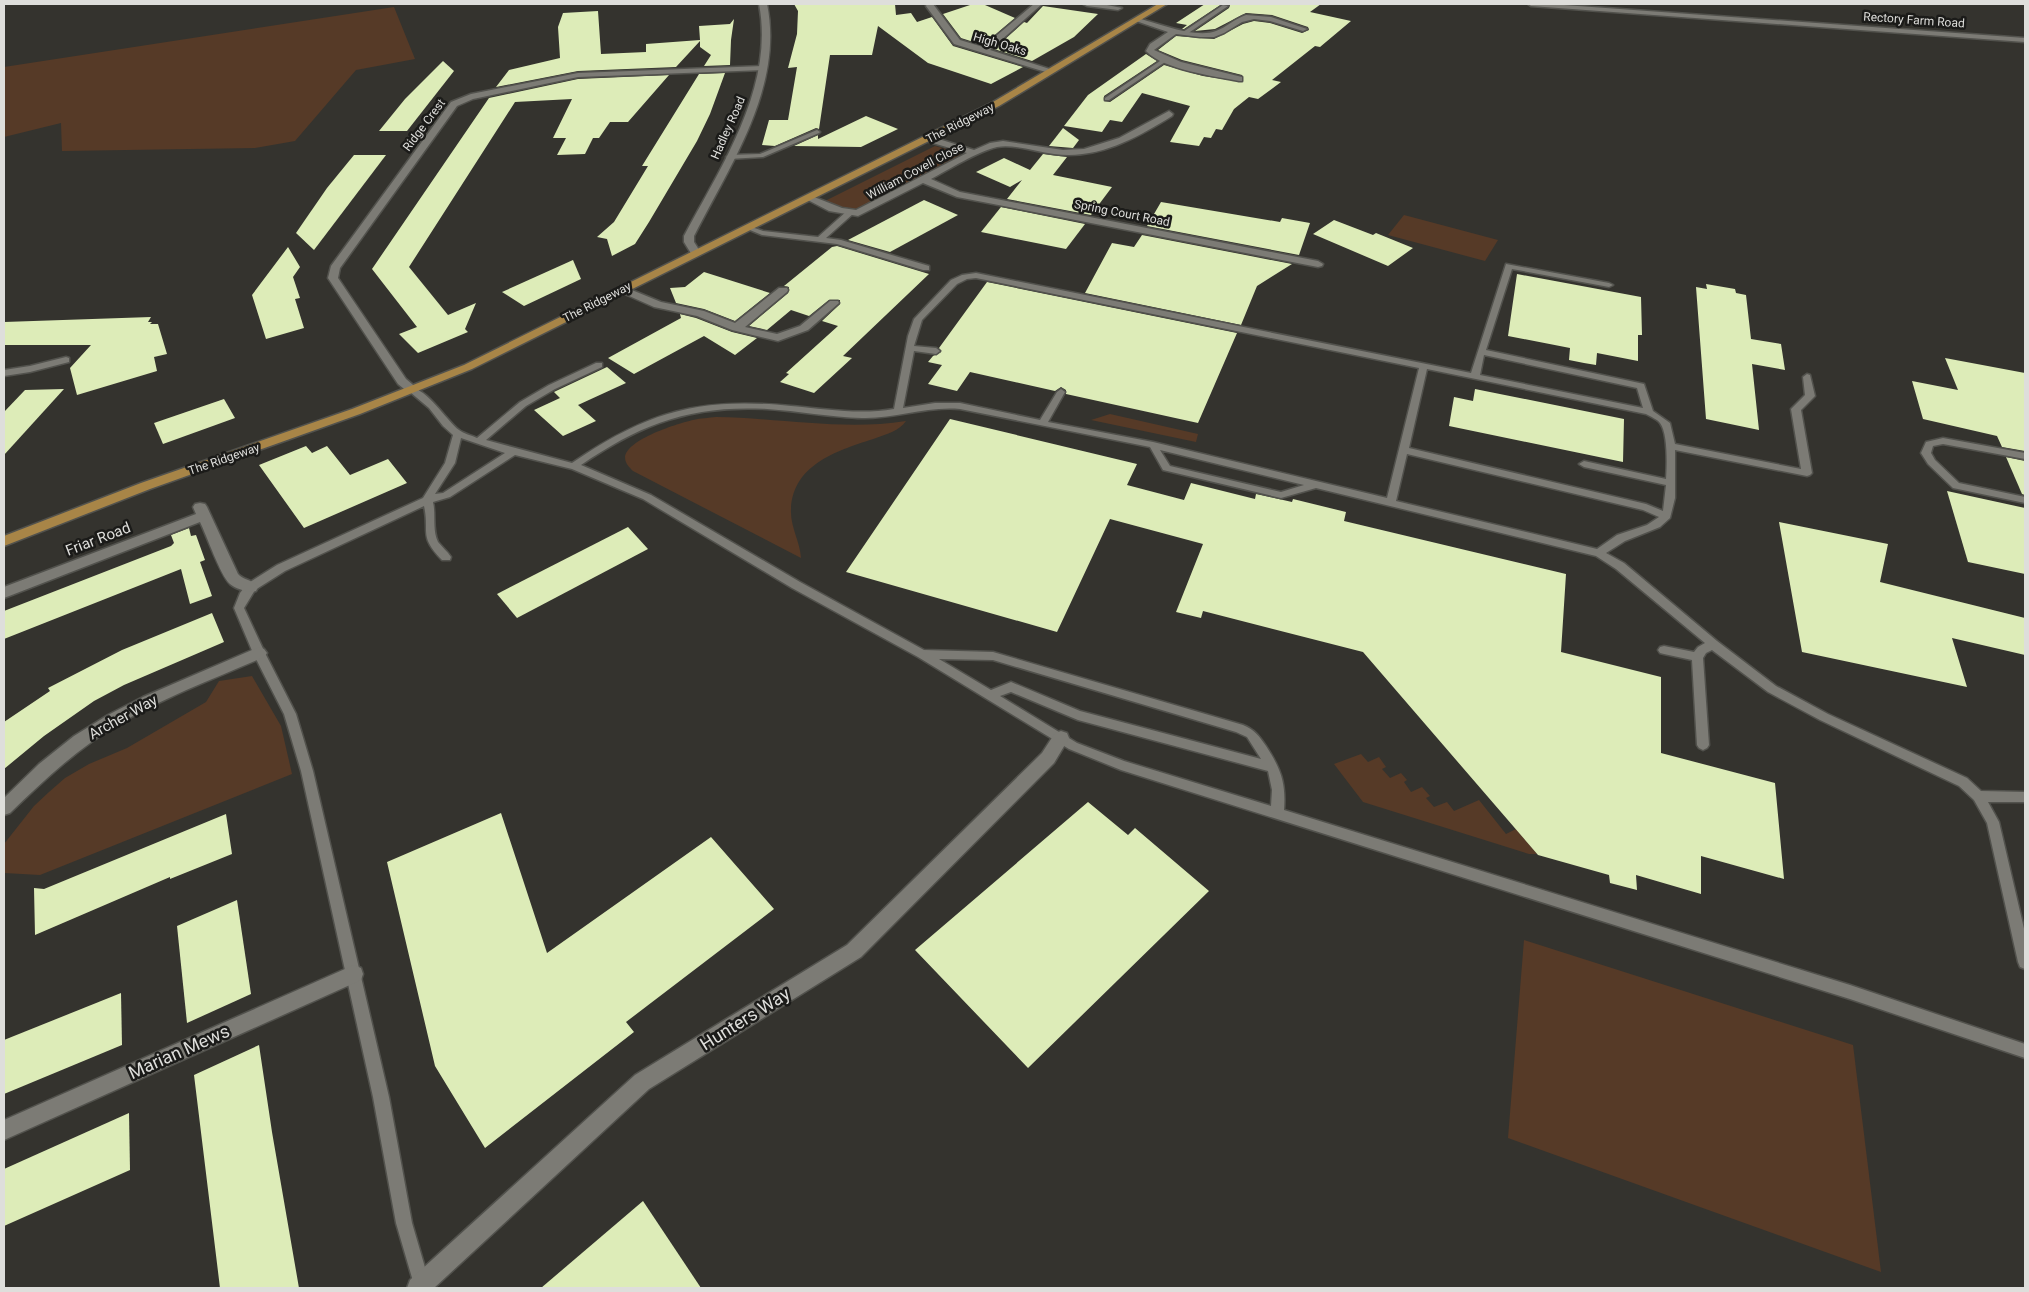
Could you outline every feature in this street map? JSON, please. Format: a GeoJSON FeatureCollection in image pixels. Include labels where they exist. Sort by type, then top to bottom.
{"type":"FeatureCollection","features":[{"type":"Feature","properties":{"kind":"main road","name":"The Ridgeway"},"geometry":{"type":"LineString","coordinates":[[4,541],[164,480],[289,437],[468,367],[996,104],[1162,4]]}},
{"type":"Feature","properties":{"kind":"street","name":"Hadley Road"},"geometry":{"type":"LineString","coordinates":[[696,253],[688,242],[689,236],[747,121],[763,68],[767,35],[763,4]]}},
{"type":"Feature","properties":{"kind":"street"},"geometry":{"type":"LineString","coordinates":[[984,51],[1038,4]]}},
{"type":"Feature","properties":{"kind":"street"},"geometry":{"type":"LineString","coordinates":[[1087,4],[1118,8]]}},
{"type":"Feature","properties":{"kind":"street","name":"High Oaks"},"geometry":{"type":"LineString","coordinates":[[930,6],[954,40],[962,45],[1052,71]]}},
{"type":"Feature","properties":{"kind":"street"},"geometry":{"type":"LineString","coordinates":[[1137,20],[1202,36],[1215,35],[1238,21],[1254,17],[1303,29]]}},
{"type":"Feature","properties":{"kind":"street"},"geometry":{"type":"LineString","coordinates":[[1176,30],[1151,49],[1152,54],[1165,60],[1239,79]]}},
{"type":"Feature","properties":{"kind":"street","name":"Ridge Crest"},"geometry":{"type":"LineString","coordinates":[[413,390],[402,381],[333,278],[335,268],[454,104],[471,97],[578,76],[763,68]]}},
{"type":"Feature","properties":{"kind":"street","name":"William Covell Close"},"geometry":{"type":"LineString","coordinates":[[850,213],[865,210],[992,145],[1003,144],[1072,153],[1086,152],[1114,143],[1150,126],[1168,114]]}},
{"type":"Feature","properties":{"kind":"street","name":"William Covell Close"},"geometry":{"type":"LineString","coordinates":[[929,139],[975,153]]}},
{"type":"Feature","properties":{"kind":"street","name":"Spring Court Road"},"geometry":{"type":"LineString","coordinates":[[924,180],[957,194],[1318,264]]}},
{"type":"Feature","properties":{"kind":"street"},"geometry":{"type":"LineString","coordinates":[[809,198],[850,213]]}},
{"type":"Feature","properties":{"kind":"street"},"geometry":{"type":"LineString","coordinates":[[622,289],[658,305],[700,313],[736,328],[778,338],[804,328],[834,303]]}},
{"type":"Feature","properties":{"kind":"street"},"geometry":{"type":"LineString","coordinates":[[736,328],[784,290]]}},
{"type":"Feature","properties":{"kind":"street","name":"Friar Road"},"geometry":{"type":"LineString","coordinates":[[4,593],[202,512],[232,576],[236,581],[251,586]]}},
{"type":"Feature","properties":{"kind":"street","name":"Archer Way"},"geometry":{"type":"LineString","coordinates":[[4,808],[45,769],[80,741],[114,719],[149,701],[259,653]]}},
{"type":"Feature","properties":{"kind":"street","name":"Hunters Way"},"geometry":{"type":"LineString","coordinates":[[421,1287],[642,1082],[854,951],[1048,758],[1061,738]]}},
{"type":"Feature","properties":{"kind":"street","name":"Marian Mews"},"geometry":{"type":"LineString","coordinates":[[4,1130],[354,974]]}},
{"type":"Feature","properties":{"kind":"lane","name":"Rectory Farm Road"},"geometry":{"type":"LineString","coordinates":[[1531,4],[2025,40]]}},
{"type":"Feature","properties":{"kind":"lane"},"geometry":{"type":"LineString","coordinates":[[1185,32],[1225,6]]}},
{"type":"Feature","properties":{"kind":"lane"},"geometry":{"type":"LineString","coordinates":[[1108,99],[1165,60]]}},
{"type":"Feature","properties":{"kind":"lane"},"geometry":{"type":"LineString","coordinates":[[730,157],[761,156],[817,132]]}},
{"type":"Feature","properties":{"kind":"lane"},"geometry":{"type":"LineString","coordinates":[[820,240],[850,213]]}},
{"type":"Feature","properties":{"kind":"lane"},"geometry":{"type":"LineString","coordinates":[[749,228],[762,234],[838,242],[926,268]]}},
{"type":"Feature","properties":{"kind":"lane"},"geometry":{"type":"LineString","coordinates":[[1475,376],[1509,266],[1609,284]]}},
{"type":"Feature","properties":{"kind":"lane"},"geometry":{"type":"LineString","coordinates":[[898,411],[918,319],[925,310],[961,277],[977,276],[1649,412],[1665,422],[1672,446],[1671,505],[1666,516],[1656,524],[1620,538],[1599,553]]}},
{"type":"Feature","properties":{"kind":"lane"},"geometry":{"type":"LineString","coordinates":[[911,348],[936,351]]}},
{"type":"Feature","properties":{"kind":"lane"},"geometry":{"type":"LineString","coordinates":[[1481,352],[1642,386],[1649,412]]}},
{"type":"Feature","properties":{"kind":"lane"},"geometry":{"type":"LineString","coordinates":[[4,373],[66,360]]}},
{"type":"Feature","properties":{"kind":"lane"},"geometry":{"type":"LineString","coordinates":[[478,442],[523,404],[552,387],[599,365]]}},
{"type":"Feature","properties":{"kind":"lane"},"geometry":{"type":"LineString","coordinates":[[1391,501],[1424,365]]}},
{"type":"Feature","properties":{"kind":"lane"},"geometry":{"type":"LineString","coordinates":[[1672,446],[1807,473],[1796,408],[1810,396],[1807,377]]}},
{"type":"Feature","properties":{"kind":"lane"},"geometry":{"type":"LineString","coordinates":[[413,390],[432,406],[446,424],[458,434],[514,452],[574,466],[647,497],[796,585],[922,654],[1073,746],[1121,765],[1841,989],[2025,1051]]}},
{"type":"Feature","properties":{"kind":"lane"},"geometry":{"type":"LineString","coordinates":[[1043,423],[1061,392]]}},
{"type":"Feature","properties":{"kind":"lane"},"geometry":{"type":"LineString","coordinates":[[574,466],[608,442],[656,420],[696,409],[724,406],[762,406],[864,415],[927,406],[959,406],[1152,444],[1599,553],[1620,566],[1713,644],[1772,689],[1824,717],[1963,782],[1978,796],[1993,822],[2025,962]]}},
{"type":"Feature","properties":{"kind":"lane"},"geometry":{"type":"LineString","coordinates":[[427,500],[450,463],[458,434]]}},
{"type":"Feature","properties":{"kind":"lane"},"geometry":{"type":"LineString","coordinates":[[2025,456],[1943,441],[1928,444],[1926,453],[1931,462],[1956,486],[2025,500]]}},
{"type":"Feature","properties":{"kind":"lane"},"geometry":{"type":"LineString","coordinates":[[1152,444],[1166,468],[1281,495],[1318,484]]}},
{"type":"Feature","properties":{"kind":"lane"},"geometry":{"type":"LineString","coordinates":[[1403,450],[1646,508],[1666,516]]}},
{"type":"Feature","properties":{"kind":"lane"},"geometry":{"type":"LineString","coordinates":[[421,1287],[404,1223],[381,1097],[307,771],[290,714],[239,608],[251,586],[281,568],[427,500],[446,495],[514,452]]}},
{"type":"Feature","properties":{"kind":"lane"},"geometry":{"type":"LineString","coordinates":[[1584,464],[1670,483]]}},
{"type":"Feature","properties":{"kind":"lane"},"geometry":{"type":"LineString","coordinates":[[427,500],[431,512],[428,525],[429,536],[435,548],[446,557]]}},
{"type":"Feature","properties":{"kind":"lane"},"geometry":{"type":"LineString","coordinates":[[1703,745],[1697,657],[1702,650],[1713,644]]}},
{"type":"Feature","properties":{"kind":"lane"},"geometry":{"type":"LineString","coordinates":[[1664,650],[1697,657]]}},
{"type":"Feature","properties":{"kind":"lane"},"geometry":{"type":"LineString","coordinates":[[922,654],[993,656],[1239,728],[1251,734],[1273,767],[1278,780],[1277,814]]}},
{"type":"Feature","properties":{"kind":"lane"},"geometry":{"type":"LineString","coordinates":[[990,695],[1011,687],[1078,715],[1273,767]]}},
{"type":"Feature","properties":{"kind":"lane"},"geometry":{"type":"LineString","coordinates":[[1978,796],[2025,797]]}},
{"type":"Feature","properties":{"kind":"shaded area"},"geometry":{"type":"Polygon","coordinates":[[[394,7],[415,59],[356,70],[295,141],[255,148],[62,151],[61,123],[4,137],[4,67],[394,7]]]}},
{"type":"Feature","properties":{"kind":"shaded area"},"geometry":{"type":"Polygon","coordinates":[[[935,146],[958,152],[960,155],[861,208],[849,210],[825,201],[935,146]]]}},
{"type":"Feature","properties":{"kind":"shaded area"},"geometry":{"type":"Polygon","coordinates":[[[1404,215],[1498,240],[1485,261],[1388,235],[1404,215]]]}},
{"type":"Feature","properties":{"kind":"shaded area"},"geometry":{"type":"Polygon","coordinates":[[[1110,414],[1198,434],[1196,442],[1091,420],[1110,414]]]}},
{"type":"Feature","properties":{"kind":"shaded area"},"geometry":{"type":"Polygon","coordinates":[[[716,417],[859,425],[906,421],[893,432],[848,448],[821,461],[809,469],[800,480],[794,493],[791,516],[801,558],[633,471],[626,462],[626,455],[631,447],[663,429],[699,419],[716,417]]]}},
{"type":"Feature","properties":{"kind":"shaded area"},"geometry":{"type":"Polygon","coordinates":[[[252,676],[281,726],[292,774],[40,875],[4,873],[4,844],[34,806],[65,778],[89,764],[127,748],[206,702],[219,681],[252,676]]]}},
{"type":"Feature","properties":{"kind":"shaded area"},"geometry":{"type":"Polygon","coordinates":[[[1361,754],[1368,762],[1379,757],[1386,767],[1382,769],[1390,778],[1401,773],[1407,780],[1404,782],[1411,792],[1422,787],[1430,796],[1426,798],[1434,807],[1447,802],[1454,811],[1479,800],[1506,834],[1516,829],[1537,854],[1529,854],[1363,802],[1334,764],[1361,754]]]}},
{"type":"Feature","properties":{"kind":"shaded area"},"geometry":{"type":"Polygon","coordinates":[[[1524,940],[1853,1045],[1881,1272],[1508,1138],[1524,940]]]}},
{"type":"Feature","properties":{"kind":"building"},"geometry":{"type":"Polygon","coordinates":[[[794,4],[895,4],[896,15],[911,13],[917,22],[932,17],[953,46],[1023,67],[991,84],[928,63],[878,26],[872,55],[830,55],[819,129],[816,128],[775,146],[762,145],[769,120],[788,120],[797,67],[788,68],[797,34],[798,11],[794,4]]]}},
{"type":"Feature","properties":{"kind":"building"},"geometry":{"type":"Polygon","coordinates":[[[973,4],[985,5],[1015,18],[983,45],[961,38],[943,14],[973,4]]]}},
{"type":"Feature","properties":{"kind":"building"},"geometry":{"type":"Polygon","coordinates":[[[1205,4],[1222,4],[1184,29],[1182,29],[1187,25],[1176,23],[1205,4]]]}},
{"type":"Feature","properties":{"kind":"building"},"geometry":{"type":"Polygon","coordinates":[[[1226,4],[1321,4],[1310,12],[1351,21],[1320,47],[1315,46],[1272,80],[1281,82],[1258,99],[1249,97],[1234,109],[1222,130],[1216,129],[1211,138],[1204,137],[1199,146],[1170,142],[1190,106],[1142,93],[1122,122],[1110,120],[1102,132],[1064,126],[1088,95],[1146,54],[1157,61],[1104,96],[1104,101],[1110,102],[1164,65],[1203,76],[1243,82],[1242,75],[1182,60],[1158,50],[1176,36],[1214,39],[1243,24],[1254,21],[1270,23],[1302,33],[1309,30],[1308,27],[1272,15],[1246,13],[1215,29],[1195,31],[1229,8],[1230,5],[1226,4]]]}},
{"type":"Feature","properties":{"kind":"building"},"geometry":{"type":"Polygon","coordinates":[[[1043,6],[1098,14],[1074,37],[1032,61],[994,49],[1024,22],[1027,23],[1043,6]]]}},
{"type":"Feature","properties":{"kind":"building"},"geometry":{"type":"Polygon","coordinates":[[[598,11],[601,54],[646,52],[646,44],[700,40],[699,26],[730,24],[734,19],[730,65],[704,66],[711,55],[700,47],[700,41],[676,67],[578,71],[496,87],[509,70],[560,58],[558,27],[563,13],[598,11]]]}},
{"type":"Feature","properties":{"kind":"building"},"geometry":{"type":"Polygon","coordinates":[[[443,61],[454,71],[407,131],[379,131],[405,99],[443,61]]]}},
{"type":"Feature","properties":{"kind":"building"},"geometry":{"type":"Polygon","coordinates":[[[725,73],[710,114],[697,141],[649,222],[635,244],[612,256],[607,239],[597,237],[614,222],[648,166],[642,166],[699,74],[725,73]]]}},
{"type":"Feature","properties":{"kind":"building"},"geometry":{"type":"Polygon","coordinates":[[[669,75],[628,122],[610,122],[599,138],[593,138],[585,154],[557,155],[566,138],[553,138],[572,99],[515,102],[409,267],[448,315],[476,303],[465,329],[468,332],[418,353],[399,334],[417,327],[372,269],[489,98],[578,79],[669,75]]]}},
{"type":"Feature","properties":{"kind":"building"},"geometry":{"type":"Polygon","coordinates":[[[866,116],[898,129],[861,147],[794,146],[818,135],[818,139],[866,116]]]}},
{"type":"Feature","properties":{"kind":"building"},"geometry":{"type":"Polygon","coordinates":[[[1063,128],[1079,140],[1073,148],[1049,146],[1063,128]]]}},
{"type":"Feature","properties":{"kind":"building"},"geometry":{"type":"Polygon","coordinates":[[[1043,154],[1067,157],[1053,175],[1112,187],[1091,215],[1007,199],[1022,180],[1010,187],[976,172],[1004,158],[1030,170],[1043,154]]]}},
{"type":"Feature","properties":{"kind":"building"},"geometry":{"type":"Polygon","coordinates":[[[354,155],[386,155],[314,250],[296,233],[327,188],[354,155]]]}},
{"type":"Feature","properties":{"kind":"building"},"geometry":{"type":"Polygon","coordinates":[[[924,200],[958,215],[890,252],[848,240],[924,200]]]}},
{"type":"Feature","properties":{"kind":"building"},"geometry":{"type":"Polygon","coordinates":[[[1161,202],[1280,222],[1282,218],[1310,223],[1299,255],[1147,226],[1161,202]]]}},
{"type":"Feature","properties":{"kind":"building"},"geometry":{"type":"Polygon","coordinates":[[[1001,207],[1085,224],[1066,249],[981,232],[1001,207]]]}},
{"type":"Feature","properties":{"kind":"building"},"geometry":{"type":"Polygon","coordinates":[[[1334,220],[1373,235],[1376,233],[1413,248],[1388,266],[1313,234],[1334,220]]]}},
{"type":"Feature","properties":{"kind":"building"},"geometry":{"type":"Polygon","coordinates":[[[1142,235],[1292,264],[1257,286],[1241,325],[1085,293],[1112,243],[1134,247],[1142,235]]]}},
{"type":"Feature","properties":{"kind":"building"},"geometry":{"type":"Polygon","coordinates":[[[837,246],[929,274],[843,356],[852,358],[814,393],[780,382],[789,374],[786,373],[838,326],[822,321],[840,304],[840,300],[829,300],[809,316],[791,310],[767,330],[749,326],[788,293],[789,287],[784,286],[832,247],[837,246]]]}},
{"type":"Feature","properties":{"kind":"building"},"geometry":{"type":"Polygon","coordinates":[[[288,247],[300,267],[293,277],[300,298],[295,299],[304,328],[266,339],[252,295],[288,247]]]}},
{"type":"Feature","properties":{"kind":"building"},"geometry":{"type":"Polygon","coordinates":[[[573,260],[581,279],[524,306],[502,292],[573,260]]]}},
{"type":"Feature","properties":{"kind":"building"},"geometry":{"type":"Polygon","coordinates":[[[704,272],[770,293],[735,321],[704,309],[676,303],[670,288],[685,287],[704,272]]]}},
{"type":"Feature","properties":{"kind":"building"},"geometry":{"type":"Polygon","coordinates":[[[1517,274],[1641,297],[1642,335],[1638,335],[1638,361],[1597,353],[1596,365],[1584,363],[1569,360],[1570,348],[1508,336],[1517,274]]]}},
{"type":"Feature","properties":{"kind":"building"},"geometry":{"type":"Polygon","coordinates":[[[987,282],[1237,333],[1198,423],[1066,394],[1066,390],[1061,387],[1055,391],[970,372],[957,391],[928,384],[942,365],[928,362],[933,356],[941,352],[939,348],[987,282]]]}},
{"type":"Feature","properties":{"kind":"building"},"geometry":{"type":"Polygon","coordinates":[[[1706,284],[1735,289],[1736,293],[1746,295],[1751,339],[1781,344],[1785,370],[1752,364],[1759,430],[1706,419],[1696,287],[1707,289],[1706,284]]]}},
{"type":"Feature","properties":{"kind":"building"},"geometry":{"type":"Polygon","coordinates":[[[680,314],[732,332],[757,338],[735,355],[704,336],[634,374],[608,358],[681,318],[680,314]]]}},
{"type":"Feature","properties":{"kind":"building"},"geometry":{"type":"Polygon","coordinates":[[[151,317],[148,322],[152,322],[150,324],[158,324],[167,354],[154,357],[157,371],[77,395],[70,368],[91,345],[4,345],[4,322],[151,317]]]}},
{"type":"Feature","properties":{"kind":"building"},"geometry":{"type":"Polygon","coordinates":[[[1945,358],[2025,373],[2025,451],[2002,447],[1997,436],[1923,419],[1912,381],[1958,390],[1945,358]]]}},
{"type":"Feature","properties":{"kind":"building"},"geometry":{"type":"Polygon","coordinates":[[[607,367],[626,383],[578,405],[596,421],[563,436],[534,410],[560,398],[554,392],[607,367]]]}},
{"type":"Feature","properties":{"kind":"building"},"geometry":{"type":"Polygon","coordinates":[[[64,389],[4,455],[4,412],[25,390],[64,389]]]}},
{"type":"Feature","properties":{"kind":"building"},"geometry":{"type":"Polygon","coordinates":[[[1475,389],[1624,419],[1623,462],[1449,426],[1454,397],[1473,401],[1475,389]]]}},
{"type":"Feature","properties":{"kind":"building"},"geometry":{"type":"Polygon","coordinates":[[[224,399],[235,418],[163,444],[154,423],[224,399]]]}},
{"type":"Feature","properties":{"kind":"building"},"geometry":{"type":"Polygon","coordinates":[[[950,419],[1137,464],[1127,485],[1184,500],[1191,483],[1255,499],[1256,494],[1292,502],[1293,499],[1346,512],[1344,521],[1566,574],[1561,652],[1661,677],[1661,753],[1775,783],[1784,879],[1701,856],[1701,894],[1636,875],[1637,890],[1610,883],[1609,875],[1538,855],[1363,652],[1203,611],[1201,618],[1176,612],[1203,544],[1110,519],[1057,632],[846,572],[950,419]]]}},
{"type":"Feature","properties":{"kind":"building"},"geometry":{"type":"Polygon","coordinates":[[[306,446],[312,453],[327,446],[350,475],[388,459],[407,483],[304,528],[259,465],[306,446]]]}},
{"type":"Feature","properties":{"kind":"building"},"geometry":{"type":"Polygon","coordinates":[[[2006,457],[2025,461],[2025,495],[2022,494],[2006,457]]]}},
{"type":"Feature","properties":{"kind":"building"},"geometry":{"type":"Polygon","coordinates":[[[1947,491],[2025,508],[2025,574],[1968,562],[1947,491]]]}},
{"type":"Feature","properties":{"kind":"building"},"geometry":{"type":"Polygon","coordinates":[[[1779,522],[1888,544],[1880,582],[2025,618],[2025,655],[1952,638],[1967,687],[1802,652],[1779,522]]]}},
{"type":"Feature","properties":{"kind":"building"},"geometry":{"type":"Polygon","coordinates":[[[628,527],[648,549],[517,618],[497,594],[628,527]]]}},
{"type":"Feature","properties":{"kind":"building"},"geometry":{"type":"Polygon","coordinates":[[[189,528],[191,536],[196,535],[205,560],[200,562],[212,596],[190,604],[181,569],[4,639],[4,611],[171,546],[174,543],[171,535],[189,528]]]}},
{"type":"Feature","properties":{"kind":"building"},"geometry":{"type":"Polygon","coordinates":[[[212,613],[224,642],[124,685],[94,701],[44,736],[4,769],[4,722],[50,691],[48,688],[122,650],[212,613]]]}},
{"type":"Feature","properties":{"kind":"building"},"geometry":{"type":"Polygon","coordinates":[[[1088,802],[1128,835],[1135,828],[1209,891],[1028,1068],[915,950],[1088,802]]]}},
{"type":"Feature","properties":{"kind":"building"},"geometry":{"type":"Polygon","coordinates":[[[501,813],[547,953],[711,837],[774,909],[626,1022],[634,1032],[485,1148],[435,1066],[387,862],[501,813]]]}},
{"type":"Feature","properties":{"kind":"building"},"geometry":{"type":"Polygon","coordinates":[[[226,814],[232,854],[170,879],[170,877],[35,935],[34,888],[44,889],[226,814]]]}},
{"type":"Feature","properties":{"kind":"building"},"geometry":{"type":"Polygon","coordinates":[[[237,900],[251,994],[187,1023],[177,926],[237,900]]]}},
{"type":"Feature","properties":{"kind":"building"},"geometry":{"type":"Polygon","coordinates":[[[121,993],[122,1045],[4,1094],[4,1040],[121,993]]]}},
{"type":"Feature","properties":{"kind":"building"},"geometry":{"type":"Polygon","coordinates":[[[259,1045],[299,1288],[220,1288],[194,1075],[259,1045]]]}},
{"type":"Feature","properties":{"kind":"building"},"geometry":{"type":"Polygon","coordinates":[[[129,1113],[130,1170],[4,1226],[4,1169],[129,1113]]]}},
{"type":"Feature","properties":{"kind":"building"},"geometry":{"type":"Polygon","coordinates":[[[643,1201],[701,1288],[541,1288],[643,1201]]]}}]}
